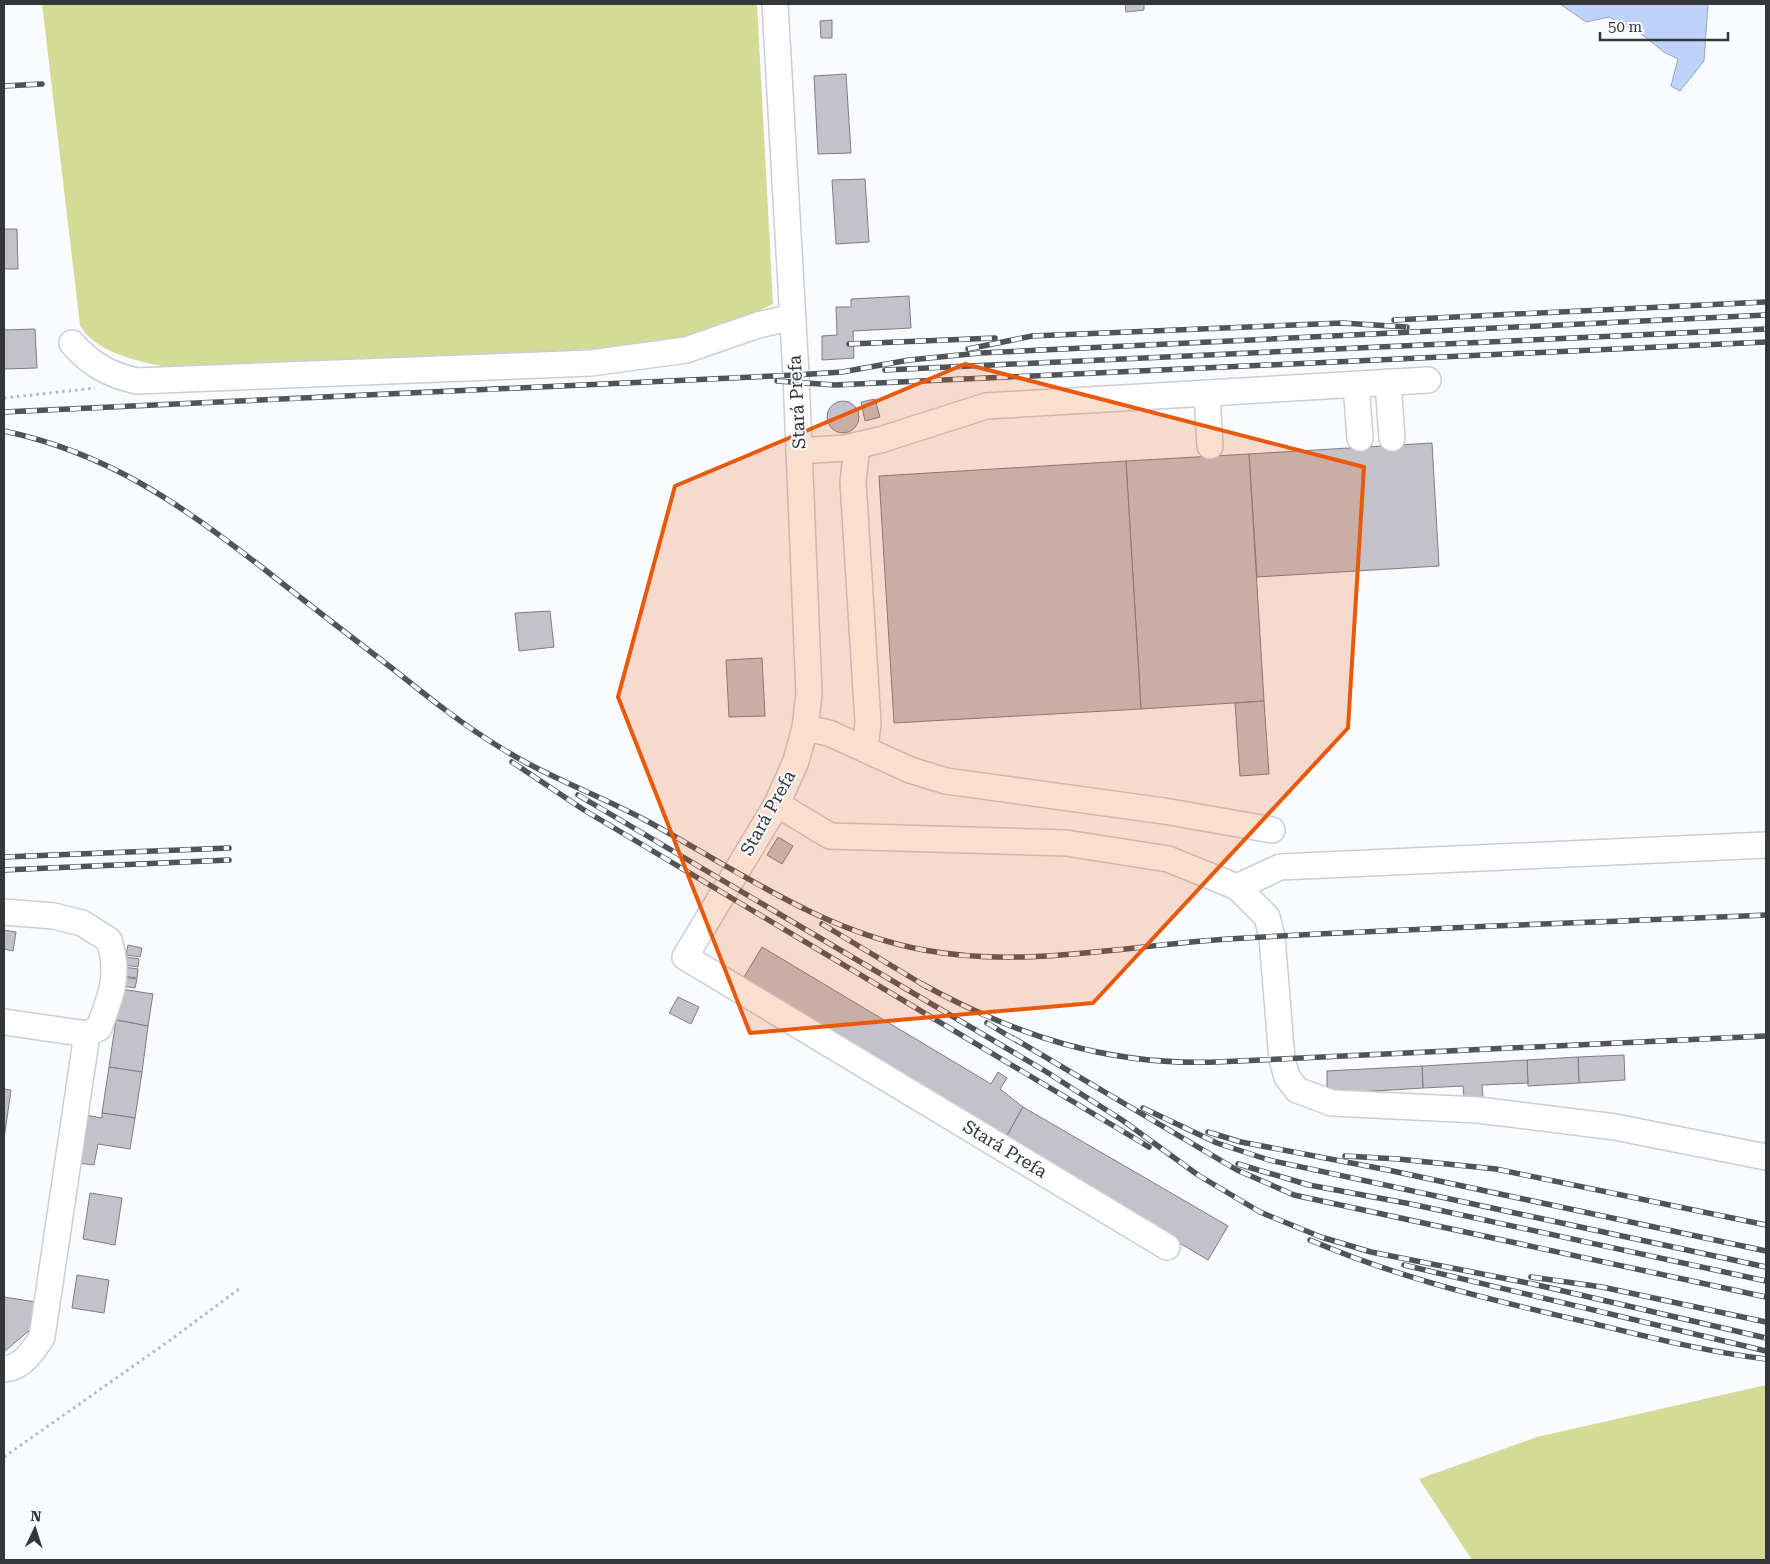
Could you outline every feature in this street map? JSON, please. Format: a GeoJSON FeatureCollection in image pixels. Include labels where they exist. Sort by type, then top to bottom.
{"type":"FeatureCollection","features":[{"type":"Feature","properties":{"kind":"lane","name":"Stará Prefa"},"geometry":{"type":"LineString","coordinates":[[775,4],[799,451],[809,694],[806,728],[796,761],[777,804],[685,956],[1167,1247]]}},
{"type":"Feature","properties":{"kind":"lane"},"geometry":{"type":"LineString","coordinates":[[72,344],[82,355],[102,370],[138,380],[591,363],[686,350],[758,325],[793,317]]}},
{"type":"Feature","properties":{"kind":"lane"},"geometry":{"type":"LineString","coordinates":[[799,451],[845,447],[986,406],[1428,380]]}},
{"type":"Feature","properties":{"kind":"lane"},"geometry":{"type":"LineString","coordinates":[[1388,382],[1392,438]]}},
{"type":"Feature","properties":{"kind":"lane"},"geometry":{"type":"LineString","coordinates":[[1356,384],[1360,438]]}},
{"type":"Feature","properties":{"kind":"lane"},"geometry":{"type":"LineString","coordinates":[[1207,393],[1210,446]]}},
{"type":"Feature","properties":{"kind":"lane"},"geometry":{"type":"LineString","coordinates":[[845,447],[853,482],[868,723],[865,749]]}},
{"type":"Feature","properties":{"kind":"lane"},"geometry":{"type":"LineString","coordinates":[[806,728],[829,733],[910,770],[946,781],[1164,811],[1272,830]]}},
{"type":"Feature","properties":{"kind":"lane"},"geometry":{"type":"LineString","coordinates":[[777,804],[830,836],[1066,843],[1168,859],[1238,888],[1267,917],[1272,937],[1282,1059],[1287,1077],[1297,1090],[1332,1103],[1478,1110],[1616,1127],[1766,1157]]}},
{"type":"Feature","properties":{"kind":"lane"},"geometry":{"type":"LineString","coordinates":[[1238,888],[1280,867],[1766,845]]}},
{"type":"Feature","properties":{"kind":"lane"},"geometry":{"type":"LineString","coordinates":[[4,912],[54,916],[82,923],[109,940],[115,958],[113,991],[100,1028],[87,1034],[4,1022]]}},
{"type":"Feature","properties":{"kind":"lane"},"geometry":{"type":"LineString","coordinates":[[4,1369],[9,1369],[30,1357],[42,1337],[87,1034]]}},
{"type":"Feature","properties":{"kind":"path"},"geometry":{"type":"LineString","coordinates":[[4,398],[99,387]]}},
{"type":"Feature","properties":{"kind":"path"},"geometry":{"type":"LineString","coordinates":[[4,1457],[170,1341],[239,1289]]}},
{"type":"Feature","properties":{"kind":"highlighted area"},"geometry":{"type":"Polygon","coordinates":[[[965,364],[1364,467],[1348,728],[1093,1003],[750,1033],[618,697],[675,486],[965,364]]]}},
{"type":"Feature","properties":{"kind":"green space"},"geometry":{"type":"Polygon","coordinates":[[[42,4],[757,4],[773,304],[688,345],[170,368],[120,355],[96,343],[80,325],[42,4]]]}},
{"type":"Feature","properties":{"kind":"green space"},"geometry":{"type":"Polygon","coordinates":[[[1766,1385],[1766,1560],[1472,1560],[1419,1479],[1537,1437],[1766,1385]]]}},
{"type":"Feature","properties":{"kind":"water"},"geometry":{"type":"Polygon","coordinates":[[[1560,4],[1708,4],[1704,61],[1680,91],[1671,86],[1678,59],[1664,52],[1640,33],[1609,17],[1586,22],[1560,4]]]}},
{"type":"Feature","properties":{"kind":"building"},"geometry":{"type":"Polygon","coordinates":[[[1125,4],[1144,4],[1144,10],[1126,12],[1125,4]]]}},
{"type":"Feature","properties":{"kind":"building"},"geometry":{"type":"Polygon","coordinates":[[[832,20],[832,38],[821,38],[820,21],[832,20]]]}},
{"type":"Feature","properties":{"kind":"building"},"geometry":{"type":"Polygon","coordinates":[[[846,74],[851,153],[818,154],[814,76],[846,74]]]}},
{"type":"Feature","properties":{"kind":"building"},"geometry":{"type":"Polygon","coordinates":[[[865,179],[869,242],[836,244],[832,180],[865,179]]]}},
{"type":"Feature","properties":{"kind":"building"},"geometry":{"type":"Polygon","coordinates":[[[4,229],[17,229],[18,269],[4,269],[4,229]]]}},
{"type":"Feature","properties":{"kind":"building"},"geometry":{"type":"Polygon","coordinates":[[[909,296],[911,328],[853,331],[854,358],[822,360],[822,336],[837,335],[836,307],[851,307],[851,299],[909,296]]]}},
{"type":"Feature","properties":{"kind":"building"},"geometry":{"type":"Polygon","coordinates":[[[35,329],[37,368],[4,369],[4,330],[35,329]]]}},
{"type":"Feature","properties":{"kind":"building"},"geometry":{"type":"Polygon","coordinates":[[[875,399],[880,417],[865,421],[861,402],[875,399]]]}},
{"type":"Feature","properties":{"kind":"building"},"geometry":{"type":"Polygon","coordinates":[[[843,401],[849,402],[854,406],[858,411],[858,423],[854,428],[849,432],[843,433],[837,432],[832,428],[828,423],[827,417],[828,411],[832,406],[837,402],[843,401]]]}},
{"type":"Feature","properties":{"kind":"building"},"geometry":{"type":"Polygon","coordinates":[[[1432,443],[1439,566],[1257,577],[1249,454],[1432,443]]]}},
{"type":"Feature","properties":{"kind":"building"},"geometry":{"type":"Polygon","coordinates":[[[1249,454],[1264,701],[1141,709],[1126,461],[1249,454]]]}},
{"type":"Feature","properties":{"kind":"building"},"geometry":{"type":"Polygon","coordinates":[[[1126,461],[1141,709],[894,723],[879,476],[1126,461]]]}},
{"type":"Feature","properties":{"kind":"building"},"geometry":{"type":"Polygon","coordinates":[[[550,611],[554,647],[519,651],[515,613],[550,611]]]}},
{"type":"Feature","properties":{"kind":"building"},"geometry":{"type":"Polygon","coordinates":[[[762,658],[765,716],[729,717],[726,660],[762,658]]]}},
{"type":"Feature","properties":{"kind":"building"},"geometry":{"type":"Polygon","coordinates":[[[1264,701],[1269,774],[1240,776],[1235,703],[1264,701]]]}},
{"type":"Feature","properties":{"kind":"building"},"geometry":{"type":"Polygon","coordinates":[[[778,837],[793,846],[782,864],[767,855],[778,837]]]}},
{"type":"Feature","properties":{"kind":"building"},"geometry":{"type":"Polygon","coordinates":[[[4,930],[16,932],[13,951],[4,949],[4,930]]]}},
{"type":"Feature","properties":{"kind":"building"},"geometry":{"type":"Polygon","coordinates":[[[128,945],[142,948],[140,957],[126,955],[128,945]]]}},
{"type":"Feature","properties":{"kind":"building"},"geometry":{"type":"Polygon","coordinates":[[[762,947],[991,1084],[998,1072],[1007,1078],[1000,1089],[1023,1107],[1005,1139],[741,982],[762,947]]]}},
{"type":"Feature","properties":{"kind":"building"},"geometry":{"type":"Polygon","coordinates":[[[126,957],[139,959],[138,967],[125,965],[126,957]]]}},
{"type":"Feature","properties":{"kind":"building"},"geometry":{"type":"Polygon","coordinates":[[[124,967],[138,969],[137,978],[123,976],[124,967]]]}},
{"type":"Feature","properties":{"kind":"building"},"geometry":{"type":"Polygon","coordinates":[[[123,977],[137,979],[135,988],[122,986],[123,977]]]}},
{"type":"Feature","properties":{"kind":"building"},"geometry":{"type":"Polygon","coordinates":[[[121,989],[153,994],[148,1026],[116,1020],[121,989]]]}},
{"type":"Feature","properties":{"kind":"building"},"geometry":{"type":"Polygon","coordinates":[[[678,997],[699,1007],[691,1024],[669,1013],[678,997]]]}},
{"type":"Feature","properties":{"kind":"building"},"geometry":{"type":"Polygon","coordinates":[[[116,1020],[148,1026],[142,1072],[109,1067],[116,1020]]]}},
{"type":"Feature","properties":{"kind":"building"},"geometry":{"type":"Polygon","coordinates":[[[1624,1055],[1625,1080],[1579,1083],[1578,1057],[1624,1055]]]}},
{"type":"Feature","properties":{"kind":"building"},"geometry":{"type":"Polygon","coordinates":[[[1578,1057],[1579,1083],[1528,1086],[1527,1060],[1578,1057]]]}},
{"type":"Feature","properties":{"kind":"building"},"geometry":{"type":"Polygon","coordinates":[[[1527,1060],[1528,1083],[1482,1085],[1483,1098],[1464,1098],[1463,1086],[1423,1088],[1422,1066],[1527,1060]]]}},
{"type":"Feature","properties":{"kind":"building"},"geometry":{"type":"Polygon","coordinates":[[[1422,1066],[1423,1088],[1327,1094],[1327,1071],[1422,1066]]]}},
{"type":"Feature","properties":{"kind":"building"},"geometry":{"type":"Polygon","coordinates":[[[109,1067],[142,1072],[135,1118],[102,1113],[109,1067]]]}},
{"type":"Feature","properties":{"kind":"building"},"geometry":{"type":"Polygon","coordinates":[[[4,1089],[11,1090],[4,1139],[4,1089]]]}},
{"type":"Feature","properties":{"kind":"building"},"geometry":{"type":"Polygon","coordinates":[[[1023,1107],[1228,1226],[1208,1260],[1005,1139],[1023,1107]]]}},
{"type":"Feature","properties":{"kind":"building"},"geometry":{"type":"Polygon","coordinates":[[[102,1113],[135,1118],[130,1149],[98,1144],[94,1165],[77,1163],[85,1115],[102,1118],[102,1113]]]}},
{"type":"Feature","properties":{"kind":"building"},"geometry":{"type":"Polygon","coordinates":[[[90,1193],[122,1198],[115,1245],[83,1239],[90,1193]]]}},
{"type":"Feature","properties":{"kind":"building"},"geometry":{"type":"Polygon","coordinates":[[[77,1275],[109,1280],[104,1313],[72,1308],[77,1275]]]}},
{"type":"Feature","properties":{"kind":"building"},"geometry":{"type":"Polygon","coordinates":[[[4,1297],[36,1302],[31,1329],[4,1352],[4,1297]]]}},
{"type":"Feature","properties":{"kind":"railway"},"geometry":{"type":"LineString","coordinates":[[4,86],[42,84]]}},
{"type":"Feature","properties":{"kind":"railway"},"geometry":{"type":"LineString","coordinates":[[1394,320],[1765,302]]}},
{"type":"Feature","properties":{"kind":"railway"},"geometry":{"type":"LineString","coordinates":[[4,412],[796,375],[842,372],[909,360],[980,353],[1766,315]]}},
{"type":"Feature","properties":{"kind":"railway"},"geometry":{"type":"LineString","coordinates":[[968,349],[1032,336],[1342,323],[1407,327]]}},
{"type":"Feature","properties":{"kind":"railway"},"geometry":{"type":"LineString","coordinates":[[885,370],[1766,329]]}},
{"type":"Feature","properties":{"kind":"railway"},"geometry":{"type":"LineString","coordinates":[[849,344],[995,338]]}},
{"type":"Feature","properties":{"kind":"railway"},"geometry":{"type":"LineString","coordinates":[[777,381],[835,385],[1766,342]]}},
{"type":"Feature","properties":{"kind":"railway"},"geometry":{"type":"LineString","coordinates":[[4,431],[42,441],[111,467],[173,503],[233,546],[473,730],[519,758],[647,821],[781,897],[815,914],[850,929],[886,941],[924,950],[962,955],[1038,956],[1191,942],[1296,935],[1766,915]]}},
{"type":"Feature","properties":{"kind":"railway"},"geometry":{"type":"LineString","coordinates":[[512,762],[584,810],[1149,1147]]}},
{"type":"Feature","properties":{"kind":"railway"},"geometry":{"type":"LineString","coordinates":[[578,795],[1045,1071],[1122,1120],[1198,1175],[1260,1212],[1321,1237],[1371,1252],[1533,1284],[1766,1338]]}},
{"type":"Feature","properties":{"kind":"railway"},"geometry":{"type":"LineString","coordinates":[[4,857],[229,848]]}},
{"type":"Feature","properties":{"kind":"railway"},"geometry":{"type":"LineString","coordinates":[[4,870],[229,860]]}},
{"type":"Feature","properties":{"kind":"railway"},"geometry":{"type":"LineString","coordinates":[[822,924],[927,987]]}},
{"type":"Feature","properties":{"kind":"railway"},"geometry":{"type":"LineString","coordinates":[[922,984],[993,1019],[1028,1033],[1101,1053],[1138,1059],[1177,1062],[1217,1062],[1766,1036]]}},
{"type":"Feature","properties":{"kind":"railway"},"geometry":{"type":"LineString","coordinates":[[987,1023],[1017,1041]]}},
{"type":"Feature","properties":{"kind":"railway"},"geometry":{"type":"LineString","coordinates":[[1013,1038],[1237,1170],[1294,1195],[1766,1297]]}},
{"type":"Feature","properties":{"kind":"railway"},"geometry":{"type":"LineString","coordinates":[[1143,1108],[1217,1143],[1269,1160],[1766,1267]]}},
{"type":"Feature","properties":{"kind":"railway"},"geometry":{"type":"LineString","coordinates":[[1208,1132],[1241,1142],[1388,1170],[1766,1251]]}},
{"type":"Feature","properties":{"kind":"railway"},"geometry":{"type":"LineString","coordinates":[[1345,1156],[1398,1159],[1496,1169],[1766,1225]]}},
{"type":"Feature","properties":{"kind":"railway"},"geometry":{"type":"LineString","coordinates":[[1238,1164],[1309,1185],[1411,1204],[1766,1281]]}},
{"type":"Feature","properties":{"kind":"railway"},"geometry":{"type":"LineString","coordinates":[[1310,1240],[1344,1254],[1449,1288],[1678,1344],[1766,1359]]}},
{"type":"Feature","properties":{"kind":"railway"},"geometry":{"type":"LineString","coordinates":[[1404,1265],[1766,1351]]}},
{"type":"Feature","properties":{"kind":"railway"},"geometry":{"type":"LineString","coordinates":[[1531,1277],[1602,1287],[1766,1322]]}}]}
